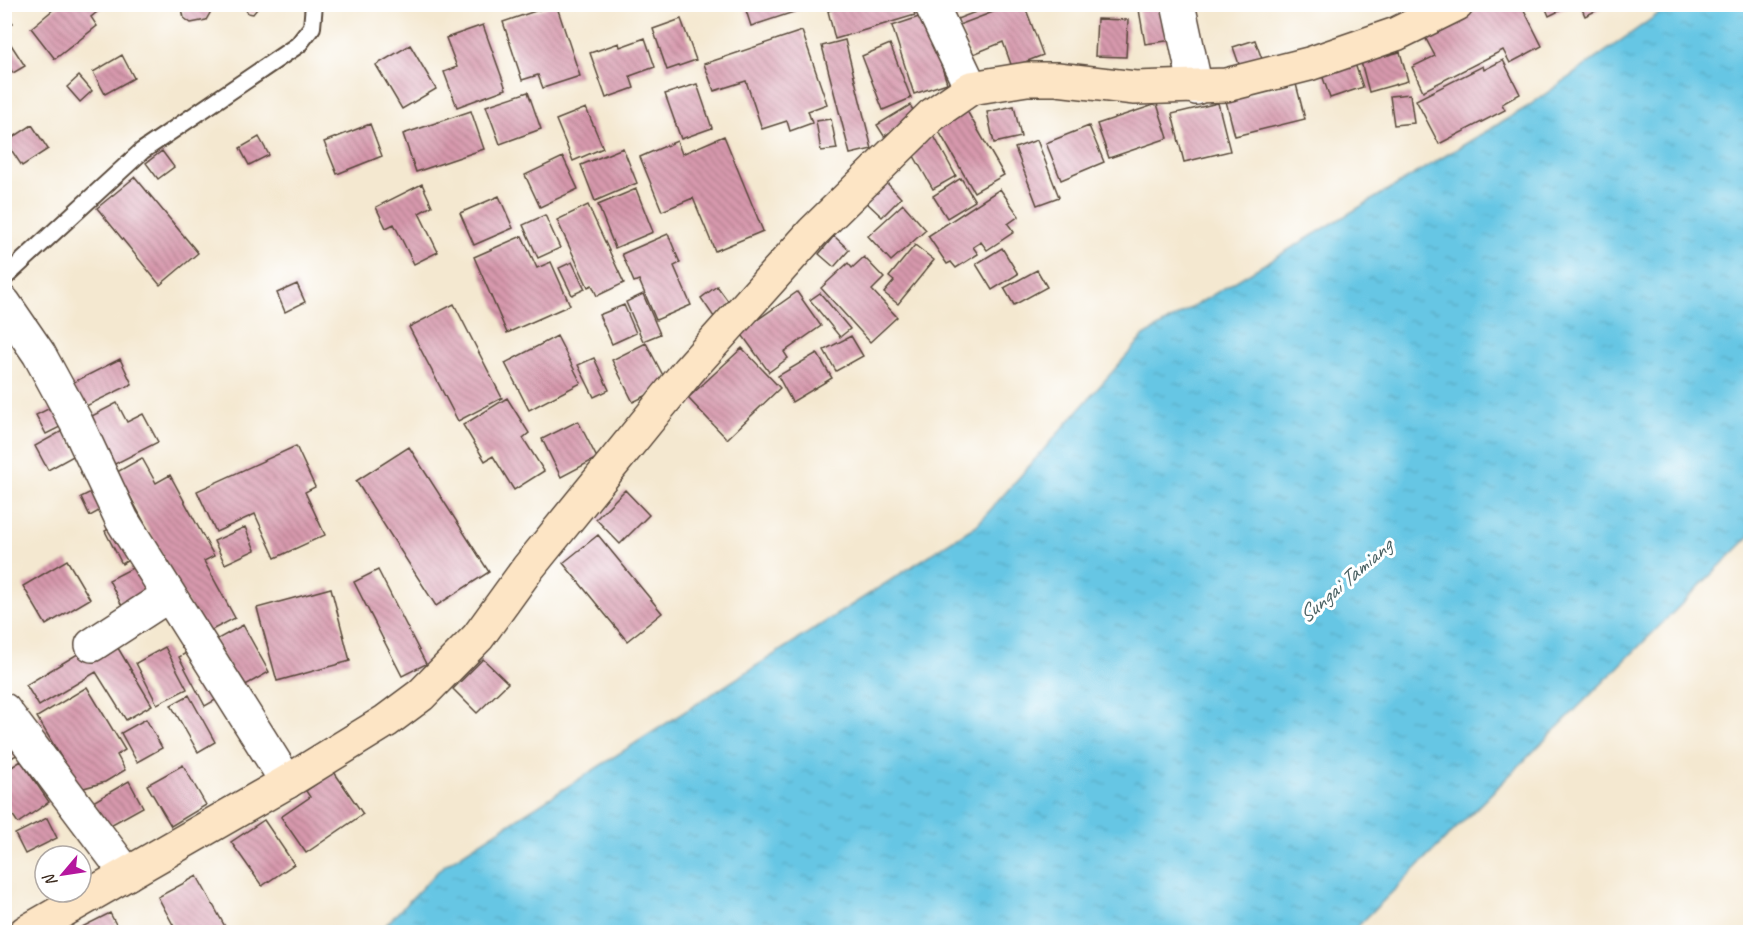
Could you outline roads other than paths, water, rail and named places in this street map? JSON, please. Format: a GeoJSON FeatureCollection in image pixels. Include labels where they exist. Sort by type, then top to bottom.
{"type":"FeatureCollection","features":[{"type":"Feature","properties":{"kind":"street"},"geometry":{"type":"LineString","coordinates":[[931,4],[971,88]]}},
{"type":"Feature","properties":{"kind":"street"},"geometry":{"type":"LineString","coordinates":[[1178,4],[1196,88]]}},
{"type":"Feature","properties":{"kind":"street"},"geometry":{"type":"LineString","coordinates":[[26,933],[287,783],[386,721],[421,695],[490,621],[528,568],[647,420],[735,318],[813,232],[904,141],[933,115],[971,88],[1027,79],[1057,79],[1135,88],[1196,88],[1226,85],[1309,64],[1396,34],[1457,4]]}},
{"type":"Feature","properties":{"kind":"street"},"geometry":{"type":"LineString","coordinates":[[4,303],[39,354],[76,422],[122,520],[287,783]]}},
{"type":"Feature","properties":{"kind":"street"},"geometry":{"type":"LineString","coordinates":[[92,645],[169,594]]}},
{"type":"Feature","properties":{"kind":"street"},"geometry":{"type":"LineString","coordinates":[[4,710],[127,874]]}},
{"type":"Feature","properties":{"kind":"lane"},"geometry":{"type":"LineString","coordinates":[[4,278],[142,151],[298,45],[312,27],[314,4]]}},
{"type":"Feature","properties":{"kind":"water","name":"Sungai Tamiang"},"geometry":{"type":"Polygon","coordinates":[[[1671,5],[1750,5],[1750,536],[1352,932],[379,932],[443,866],[977,525],[1144,336],[1527,107],[1671,5]]]}}]}
